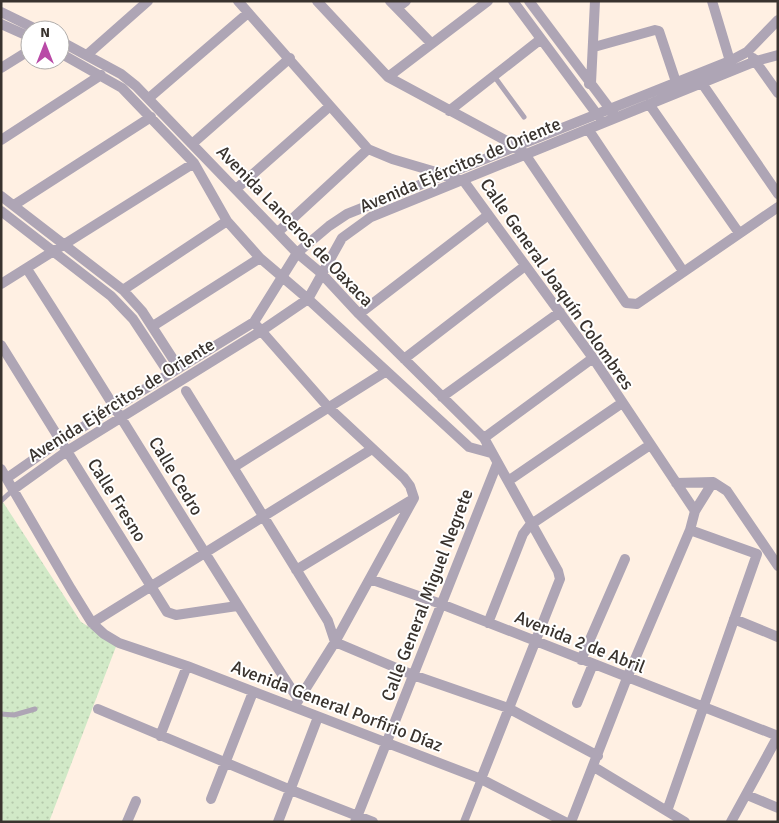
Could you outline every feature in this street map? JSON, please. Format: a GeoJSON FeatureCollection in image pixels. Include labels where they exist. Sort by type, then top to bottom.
{"type":"FeatureCollection","features":[{"type":"Feature","properties":{"kind":"street"},"geometry":{"type":"LineString","coordinates":[[88,54],[148,1]]}},
{"type":"Feature","properties":{"kind":"street","name":"Calle General Joaquín Colombres"},"geometry":{"type":"LineString","coordinates":[[238,1],[368,149],[392,159],[463,180],[487,216],[593,358],[695,511]]}},
{"type":"Feature","properties":{"kind":"street"},"geometry":{"type":"LineString","coordinates":[[317,1],[388,77],[516,146],[525,154],[626,303],[637,304],[778,207]]}},
{"type":"Feature","properties":{"kind":"street"},"geometry":{"type":"LineString","coordinates":[[406,1],[393,5],[431,44]]}},
{"type":"Feature","properties":{"kind":"street"},"geometry":{"type":"LineString","coordinates":[[388,77],[488,1]]}},
{"type":"Feature","properties":{"kind":"street"},"geometry":{"type":"LineString","coordinates":[[513,1],[603,123]]}},
{"type":"Feature","properties":{"kind":"street"},"geometry":{"type":"LineString","coordinates":[[529,1],[616,118]]}},
{"type":"Feature","properties":{"kind":"street"},"geometry":{"type":"LineString","coordinates":[[579,91],[590,83],[594,48],[595,1]]}},
{"type":"Feature","properties":{"kind":"street"},"geometry":{"type":"LineString","coordinates":[[712,1],[730,60]]}},
{"type":"Feature","properties":{"kind":"street"},"geometry":{"type":"LineString","coordinates":[[1,12],[20,21]]}},
{"type":"Feature","properties":{"kind":"street"},"geometry":{"type":"LineString","coordinates":[[149,98],[248,12]]}},
{"type":"Feature","properties":{"kind":"street"},"geometry":{"type":"LineString","coordinates":[[778,20],[747,52],[756,61],[778,93]]}},
{"type":"Feature","properties":{"kind":"street"},"geometry":{"type":"LineString","coordinates":[[1,24],[20,33]]}},
{"type":"Feature","properties":{"kind":"street"},"geometry":{"type":"LineString","coordinates":[[594,48],[655,30],[659,31],[676,82]]}},
{"type":"Feature","properties":{"kind":"street"},"geometry":{"type":"LineString","coordinates":[[449,111],[541,39]]}},
{"type":"Feature","properties":{"kind":"street","name":"Avenida Lanceros de Oaxaca"},"geometry":{"type":"LineString","coordinates":[[70,46],[121,74],[149,98],[298,253],[321,273],[358,314],[484,438],[490,453],[508,480],[530,525],[558,571],[560,578],[534,641]]}},
{"type":"Feature","properties":{"kind":"street","name":"Avenida Ejércitos de Oriente"},"geometry":{"type":"LineString","coordinates":[[14,489],[67,451],[261,331],[308,299],[342,238],[356,226],[372,217],[650,104],[747,52]]}},
{"type":"Feature","properties":{"kind":"street","name":"Avenida Ejércitos de Oriente"},"geometry":{"type":"LineString","coordinates":[[3,477],[254,322],[298,253],[329,226],[347,214],[676,82],[699,79],[778,55]]}},
{"type":"Feature","properties":{"kind":"street"},"geometry":{"type":"LineString","coordinates":[[1,68],[20,56]]}},
{"type":"Feature","properties":{"kind":"street","name":"Avenida Lanceros de Oaxaca"},"geometry":{"type":"LineString","coordinates":[[70,58],[122,88],[194,162],[227,221],[260,258],[308,299],[385,372],[469,447],[490,453]]}},
{"type":"Feature","properties":{"kind":"street"},"geometry":{"type":"LineString","coordinates":[[192,144],[290,58]]}},
{"type":"Feature","properties":{"kind":"street"},"geometry":{"type":"LineString","coordinates":[[1,140],[101,75]]}},
{"type":"Feature","properties":{"kind":"street"},"geometry":{"type":"LineString","coordinates":[[699,79],[778,194]]}},
{"type":"Feature","properties":{"kind":"street"},"geometry":{"type":"LineString","coordinates":[[650,104],[739,233]]}},
{"type":"Feature","properties":{"kind":"street"},"geometry":{"type":"LineString","coordinates":[[236,189],[330,106]]}},
{"type":"Feature","properties":{"kind":"street"},"geometry":{"type":"LineString","coordinates":[[14,205],[151,117]]}},
{"type":"Feature","properties":{"kind":"street"},"geometry":{"type":"LineString","coordinates":[[588,129],[683,272]]}},
{"type":"Feature","properties":{"kind":"street"},"geometry":{"type":"LineString","coordinates":[[278,232],[368,149]]}},
{"type":"Feature","properties":{"kind":"street"},"geometry":{"type":"LineString","coordinates":[[1,284],[194,162]]}},
{"type":"Feature","properties":{"kind":"street"},"geometry":{"type":"LineString","coordinates":[[1,196],[123,290],[153,326],[173,359]]}},
{"type":"Feature","properties":{"kind":"street"},"geometry":{"type":"LineString","coordinates":[[1,211],[111,296],[133,319],[164,366],[162,379],[168,389],[175,392],[186,390],[193,385],[195,372],[189,362],[182,359],[173,359],[164,366]]}},
{"type":"Feature","properties":{"kind":"street"},"geometry":{"type":"LineString","coordinates":[[358,314],[487,216]]}},
{"type":"Feature","properties":{"kind":"street"},"geometry":{"type":"LineString","coordinates":[[123,290],[227,221]]}},
{"type":"Feature","properties":{"kind":"street"},"geometry":{"type":"LineString","coordinates":[[153,326],[260,258]]}},
{"type":"Feature","properties":{"kind":"street"},"geometry":{"type":"LineString","coordinates":[[404,359],[525,266]]}},
{"type":"Feature","properties":{"kind":"street","name":"Calle Cedro"},"geometry":{"type":"LineString","coordinates":[[27,268],[117,407],[296,703]]}},
{"type":"Feature","properties":{"kind":"street"},"geometry":{"type":"LineString","coordinates":[[133,319],[142,311]]}},
{"type":"Feature","properties":{"kind":"street"},"geometry":{"type":"LineString","coordinates":[[442,397],[560,312]]}},
{"type":"Feature","properties":{"kind":"street"},"geometry":{"type":"LineString","coordinates":[[254,322],[329,408],[404,478],[410,486],[414,498],[335,642],[296,703]]}},
{"type":"Feature","properties":{"kind":"street","name":"Calle Fresno"},"geometry":{"type":"LineString","coordinates":[[1,346],[151,586],[171,614],[237,606]]}},
{"type":"Feature","properties":{"kind":"street"},"geometry":{"type":"LineString","coordinates":[[484,438],[593,358]]}},
{"type":"Feature","properties":{"kind":"street"},"geometry":{"type":"LineString","coordinates":[[234,467],[385,372]]}},
{"type":"Feature","properties":{"kind":"street"},"geometry":{"type":"LineString","coordinates":[[186,390],[265,516],[332,629],[335,642]]}},
{"type":"Feature","properties":{"kind":"street"},"geometry":{"type":"LineString","coordinates":[[508,480],[622,403]]}},
{"type":"Feature","properties":{"kind":"street"},"geometry":{"type":"LineString","coordinates":[[488,622],[523,534],[530,525],[650,445]]}},
{"type":"Feature","properties":{"kind":"street"},"geometry":{"type":"LineString","coordinates":[[3,477],[14,489],[94,625],[151,586],[372,449]]}},
{"type":"Feature","properties":{"kind":"street","name":"Calle General Miguel Negrete"},"geometry":{"type":"LineString","coordinates":[[356,819],[497,464]]}},
{"type":"Feature","properties":{"kind":"street"},"geometry":{"type":"LineString","coordinates":[[676,482],[713,482],[727,491],[778,566]]}},
{"type":"Feature","properties":{"kind":"street"},"geometry":{"type":"LineString","coordinates":[[571,822],[594,767],[627,678],[690,530],[695,511],[713,482]]}},
{"type":"Feature","properties":{"kind":"street"},"geometry":{"type":"LineString","coordinates":[[296,570],[414,498]]}},
{"type":"Feature","properties":{"kind":"street"},"geometry":{"type":"LineString","coordinates":[[667,811],[757,554],[690,530]]}},
{"type":"Feature","properties":{"kind":"street"},"geometry":{"type":"LineString","coordinates":[[581,660],[625,559]]}},
{"type":"Feature","properties":{"kind":"street","name":"Avenida 2 de Abril"},"geometry":{"type":"LineString","coordinates":[[370,579],[488,622],[778,736]]}},
{"type":"Feature","properties":{"kind":"street"},"geometry":{"type":"LineString","coordinates":[[734,618],[778,637]]}},
{"type":"Feature","properties":{"kind":"street","name":"Avenida General Porfirio Díaz"},"geometry":{"type":"LineString","coordinates":[[94,625],[119,643],[253,692],[296,703],[318,717],[481,779],[565,822]]}},
{"type":"Feature","properties":{"kind":"street"},"geometry":{"type":"LineString","coordinates":[[464,822],[534,641]]}},
{"type":"Feature","properties":{"kind":"street"},"geometry":{"type":"LineString","coordinates":[[335,642],[413,675],[508,708],[598,756]]}},
{"type":"Feature","properties":{"kind":"street"},"geometry":{"type":"LineString","coordinates":[[578,703],[593,664]]}},
{"type":"Feature","properties":{"kind":"street"},"geometry":{"type":"LineString","coordinates":[[160,736],[186,666]]}},
{"type":"Feature","properties":{"kind":"street"},"geometry":{"type":"LineString","coordinates":[[211,799],[253,692]]}},
{"type":"Feature","properties":{"kind":"street"},"geometry":{"type":"LineString","coordinates":[[98,710],[226,762],[356,819],[373,822]]}},
{"type":"Feature","properties":{"kind":"street"},"geometry":{"type":"LineString","coordinates":[[278,822],[318,717]]}},
{"type":"Feature","properties":{"kind":"street"},"geometry":{"type":"LineString","coordinates":[[731,822],[778,736]]}},
{"type":"Feature","properties":{"kind":"street"},"geometry":{"type":"LineString","coordinates":[[594,767],[686,822]]}},
{"type":"Feature","properties":{"kind":"street"},"geometry":{"type":"LineString","coordinates":[[747,795],[778,808]]}},
{"type":"Feature","properties":{"kind":"street"},"geometry":{"type":"LineString","coordinates":[[127,822],[136,801]]}},
{"type":"Feature","properties":{"kind":"lane"},"geometry":{"type":"LineString","coordinates":[[494,76],[524,117]]}},
{"type":"Feature","properties":{"kind":"lane","name":"Avenida Ejércitos de Oriente"},"geometry":{"type":"LineString","coordinates":[[1,501],[14,489]]}},
{"type":"Feature","properties":{"kind":"lane"},"geometry":{"type":"LineString","coordinates":[[1,714],[14,714],[35,709]]}},
{"type":"Feature","properties":{"kind":"green space"},"geometry":{"type":"Polygon","coordinates":[[[1,499],[81,622],[117,644],[49,822],[1,822],[1,499]]]}}]}
